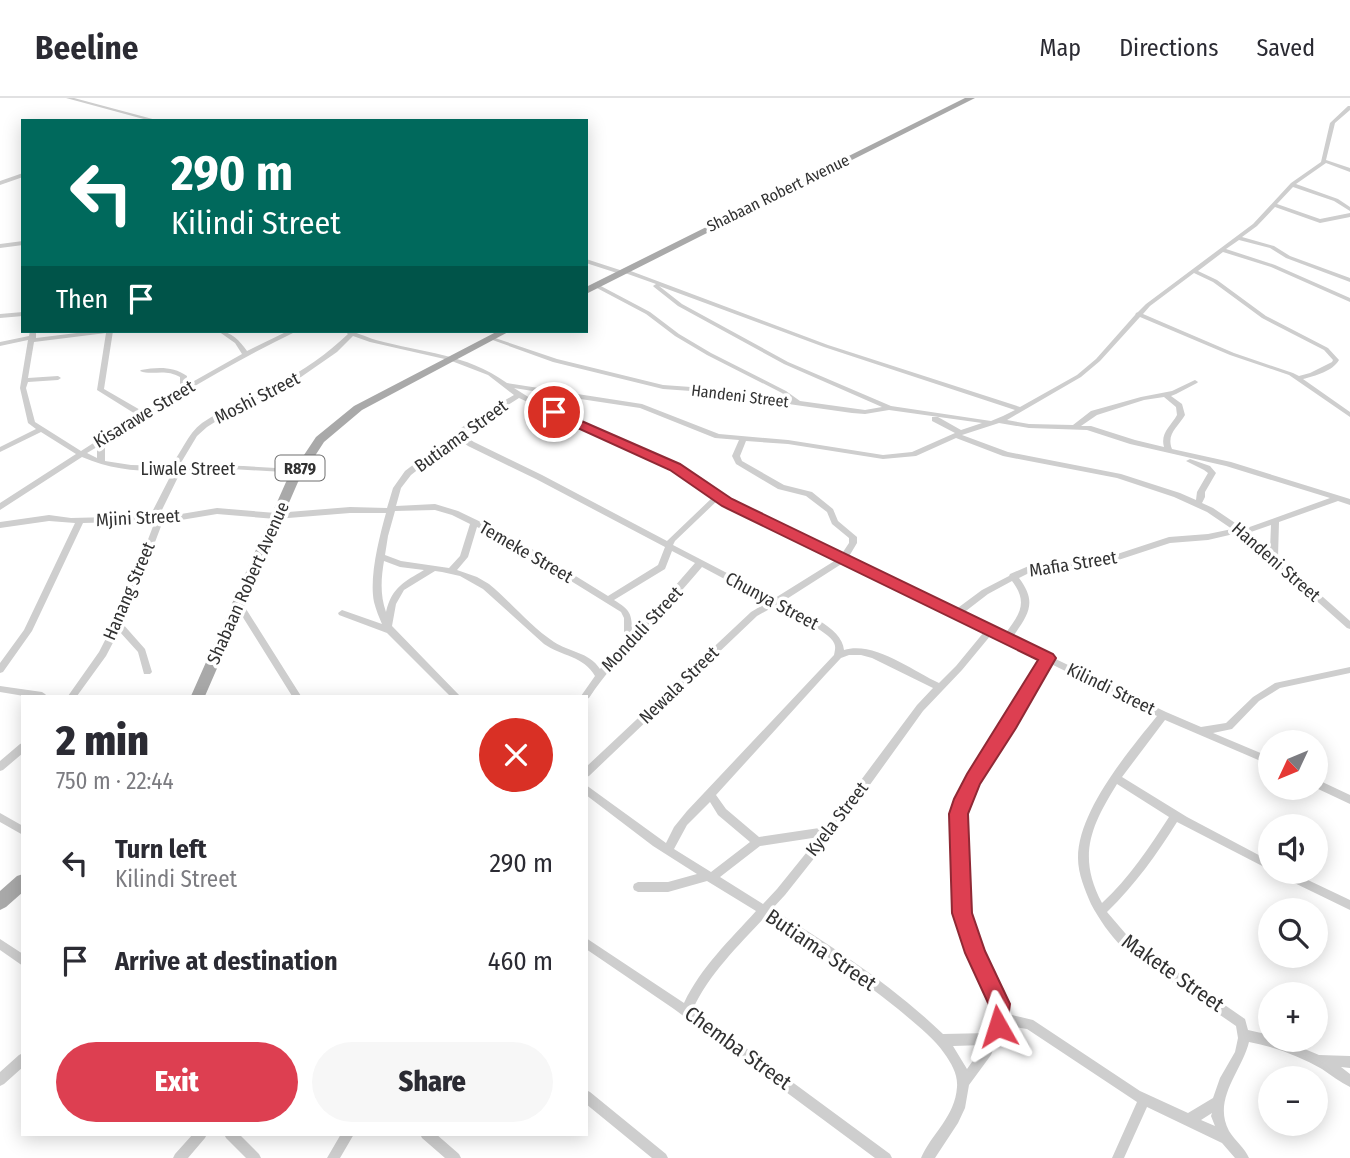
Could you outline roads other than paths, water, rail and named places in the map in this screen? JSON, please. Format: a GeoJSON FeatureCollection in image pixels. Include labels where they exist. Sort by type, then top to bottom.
{"type":"FeatureCollection","features":[{"type":"Feature","properties":{"kind":"main road","name":"Shabaan Robert Avenue"},"geometry":{"type":"LineString","coordinates":[[588,290],[971,98]]}},
{"type":"Feature","properties":{"kind":"main road","name":"Shabaan Robert Avenue"},"geometry":{"type":"LineString","coordinates":[[198,695],[276,516],[298,471],[320,440],[338,422],[377,397],[501,333]]}},
{"type":"Feature","properties":{"kind":"main road"},"geometry":{"type":"LineString","coordinates":[[0,902],[21,883]]}},
{"type":"Feature","properties":{"kind":"street"},"geometry":{"type":"LineString","coordinates":[[68,98],[150,119]]}},
{"type":"Feature","properties":{"kind":"street"},"geometry":{"type":"LineString","coordinates":[[506,385],[642,406],[708,433],[895,458],[913,454],[958,434],[997,422],[1079,376],[1098,360],[1138,314],[1238,238],[1292,185],[1325,161],[1333,123],[1350,107]]}},
{"type":"Feature","properties":{"kind":"street"},"geometry":{"type":"LineString","coordinates":[[1325,161],[1350,170]]}},
{"type":"Feature","properties":{"kind":"street"},"geometry":{"type":"LineString","coordinates":[[0,183],[21,176]]}},
{"type":"Feature","properties":{"kind":"street"},"geometry":{"type":"LineString","coordinates":[[8,180],[21,181]]}},
{"type":"Feature","properties":{"kind":"street"},"geometry":{"type":"LineString","coordinates":[[1292,185],[1336,200],[1350,209]]}},
{"type":"Feature","properties":{"kind":"street"},"geometry":{"type":"LineString","coordinates":[[1274,205],[1320,221],[1350,215]]}},
{"type":"Feature","properties":{"kind":"street"},"geometry":{"type":"LineString","coordinates":[[1238,238],[1272,247],[1295,260],[1350,280]]}},
{"type":"Feature","properties":{"kind":"street"},"geometry":{"type":"LineString","coordinates":[[0,246],[21,243]]}},
{"type":"Feature","properties":{"kind":"street"},"geometry":{"type":"LineString","coordinates":[[1223,250],[1266,263],[1350,300]]}},
{"type":"Feature","properties":{"kind":"street"},"geometry":{"type":"LineString","coordinates":[[588,262],[651,281],[826,346],[1019,409]]}},
{"type":"Feature","properties":{"kind":"street"},"geometry":{"type":"LineString","coordinates":[[1196,272],[1215,281],[1259,314],[1326,349],[1336,360],[1312,375],[1298,378]]}},
{"type":"Feature","properties":{"kind":"street"},"geometry":{"type":"LineString","coordinates":[[651,281],[680,305],[786,363],[889,408]]}},
{"type":"Feature","properties":{"kind":"street"},"geometry":{"type":"LineString","coordinates":[[597,286],[648,313],[700,350],[784,392],[798,403]]}},
{"type":"Feature","properties":{"kind":"street"},"geometry":{"type":"LineString","coordinates":[[0,316],[21,314]]}},
{"type":"Feature","properties":{"kind":"street"},"geometry":{"type":"LineString","coordinates":[[1138,314],[1298,378],[1350,415]]}},
{"type":"Feature","properties":{"kind":"street"},"geometry":{"type":"LineString","coordinates":[[0,344],[33,336],[79,333]]}},
{"type":"Feature","properties":{"kind":"street"},"geometry":{"type":"LineString","coordinates":[[109,333],[100,390],[143,415]]}},
{"type":"Feature","properties":{"kind":"street"},"geometry":{"type":"LineString","coordinates":[[224,333],[237,342],[246,354]]}},
{"type":"Feature","properties":{"kind":"street","name":"Kisarawe Street"},"geometry":{"type":"LineString","coordinates":[[0,507],[80,453],[183,390],[289,333]]}},
{"type":"Feature","properties":{"kind":"street","name":"Moshi Street"},"geometry":{"type":"LineString","coordinates":[[157,519],[175,469],[194,433],[204,425],[290,383],[333,353],[349,333]]}},
{"type":"Feature","properties":{"kind":"street","name":"Kilindi Street"},"geometry":{"type":"LineString","coordinates":[[352,333],[372,341],[451,358],[490,374],[529,401],[675,467],[718,496],[1163,715],[1258,756]]}},
{"type":"Feature","properties":{"kind":"street"},"geometry":{"type":"LineString","coordinates":[[33,336],[25,380],[28,414],[32,422],[41,429],[80,453]]}},
{"type":"Feature","properties":{"kind":"street","name":"Handeni Street"},"geometry":{"type":"LineString","coordinates":[[491,338],[555,361],[652,384],[865,412],[889,408],[1037,426],[1076,426]]}},
{"type":"Feature","properties":{"kind":"street"},"geometry":{"type":"LineString","coordinates":[[143,371],[166,369],[176,372],[184,376],[183,390]]}},
{"type":"Feature","properties":{"kind":"street"},"geometry":{"type":"LineString","coordinates":[[25,380],[58,378]]}},
{"type":"Feature","properties":{"kind":"street"},"geometry":{"type":"LineString","coordinates":[[1076,426],[1094,413],[1143,398],[1166,395],[1195,382]]}},
{"type":"Feature","properties":{"kind":"street"},"geometry":{"type":"LineString","coordinates":[[529,401],[555,392]]}},
{"type":"Feature","properties":{"kind":"street","name":"Butiama Street"},"geometry":{"type":"LineString","coordinates":[[388,629],[378,601],[380,556],[397,488],[408,474],[458,435],[519,395]]}},
{"type":"Feature","properties":{"kind":"street"},"geometry":{"type":"LineString","coordinates":[[1166,395],[1176,403],[1181,415],[1167,435],[1166,445],[1177,457],[1198,463],[1212,473],[1200,492],[1198,504]]}},
{"type":"Feature","properties":{"kind":"street","name":"Handeni Street"},"geometry":{"type":"LineString","coordinates":[[923,414],[958,434],[1006,454],[1118,476],[1198,504],[1242,531],[1350,626]]}},
{"type":"Feature","properties":{"kind":"street"},"geometry":{"type":"LineString","coordinates":[[1076,426],[1345,498]]}},
{"type":"Feature","properties":{"kind":"street"},"geometry":{"type":"LineString","coordinates":[[0,450],[41,429]]}},
{"type":"Feature","properties":{"kind":"street","name":"Chunya Street"},"geometry":{"type":"LineString","coordinates":[[458,435],[828,630],[839,640],[841,648],[838,656]]}},
{"type":"Feature","properties":{"kind":"street"},"geometry":{"type":"LineString","coordinates":[[744,438],[736,456],[739,462],[781,487],[803,492],[814,498],[830,511],[832,519],[853,537],[853,543],[844,558]]}},
{"type":"Feature","properties":{"kind":"street"},"geometry":{"type":"LineString","coordinates":[[101,441],[101,462]]}},
{"type":"Feature","properties":{"kind":"street","name":"Liwale Street"},"geometry":{"type":"LineString","coordinates":[[80,453],[101,462],[131,469],[219,467],[298,471]]}},
{"type":"Feature","properties":{"kind":"street"},"geometry":{"type":"LineString","coordinates":[[608,600],[662,567],[676,536],[718,496]]}},
{"type":"Feature","properties":{"kind":"street","name":"Mafia Street"},"geometry":{"type":"LineString","coordinates":[[956,614],[985,592],[1013,576],[1041,565],[1100,563],[1169,540],[1242,531],[1345,498]]}},
{"type":"Feature","properties":{"kind":"street","name":"Temeke Street"},"geometry":{"type":"LineString","coordinates":[[276,516],[350,510],[440,508],[511,540],[624,610],[628,618],[628,642]]}},
{"type":"Feature","properties":{"kind":"street","name":"Mjini Street"},"geometry":{"type":"LineString","coordinates":[[1,524],[49,518],[80,521],[157,519],[217,511],[276,516]]}},
{"type":"Feature","properties":{"kind":"street","name":"Hanang Street"},"geometry":{"type":"LineString","coordinates":[[73,695],[103,654],[118,624],[157,519]]}},
{"type":"Feature","properties":{"kind":"street"},"geometry":{"type":"LineString","coordinates":[[1274,560],[1275,520]]}},
{"type":"Feature","properties":{"kind":"street"},"geometry":{"type":"LineString","coordinates":[[0,670],[28,631],[80,521]]}},
{"type":"Feature","properties":{"kind":"street"},"geometry":{"type":"LineString","coordinates":[[452,570],[464,557],[475,522]]}},
{"type":"Feature","properties":{"kind":"street"},"geometry":{"type":"LineString","coordinates":[[653,539],[676,536]]}},
{"type":"Feature","properties":{"kind":"street"},"geometry":{"type":"LineString","coordinates":[[380,556],[401,566],[452,570],[480,582],[548,644],[588,659],[599,675]]}},
{"type":"Feature","properties":{"kind":"street","name":"Newala Street"},"geometry":{"type":"LineString","coordinates":[[588,771],[754,614],[844,558]]}},
{"type":"Feature","properties":{"kind":"street","name":"Monduli Street"},"geometry":{"type":"LineString","coordinates":[[587,695],[599,675],[700,563]]}},
{"type":"Feature","properties":{"kind":"street"},"geometry":{"type":"LineString","coordinates":[[388,629],[392,604],[401,588],[433,569]]}},
{"type":"Feature","properties":{"kind":"street"},"geometry":{"type":"LineString","coordinates":[[1007,638],[1028,602],[1026,592],[1013,576]]}},
{"type":"Feature","properties":{"kind":"street"},"geometry":{"type":"LineString","coordinates":[[239,603],[296,695]]}},
{"type":"Feature","properties":{"kind":"street"},"geometry":{"type":"LineString","coordinates":[[342,613],[388,629],[454,695]]}},
{"type":"Feature","properties":{"kind":"street"},"geometry":{"type":"LineString","coordinates":[[118,624],[142,651],[147,672]]}},
{"type":"Feature","properties":{"kind":"street","name":"Kyela Street"},"geometry":{"type":"LineString","coordinates":[[686,1010],[718,961],[781,891],[935,691],[990,630]]}},
{"type":"Feature","properties":{"kind":"street"},"geometry":{"type":"LineString","coordinates":[[668,850],[674,832],[684,819],[838,656],[850,649],[867,652],[922,681],[935,691]]}},
{"type":"Feature","properties":{"kind":"street"},"geometry":{"type":"LineString","coordinates":[[927,1158],[956,1114],[963,1084],[998,1026],[1000,1004],[975,953],[962,913],[959,814],[963,799],[974,779],[1047,658]]}},
{"type":"Feature","properties":{"kind":"street"},"geometry":{"type":"LineString","coordinates":[[1199,731],[1229,726],[1256,699],[1278,685],[1350,670]]}},
{"type":"Feature","properties":{"kind":"street"},"geometry":{"type":"LineString","coordinates":[[0,683],[4,690],[36,695]]}},
{"type":"Feature","properties":{"kind":"street","name":"Makete Street"},"geometry":{"type":"LineString","coordinates":[[1163,715],[1116,779],[1091,826],[1083,858],[1101,911],[1111,928],[1127,944],[1228,1012],[1241,1023],[1245,1035]]}},
{"type":"Feature","properties":{"kind":"street"},"geometry":{"type":"LineString","coordinates":[[0,767],[21,749]]}},
{"type":"Feature","properties":{"kind":"street"},"geometry":{"type":"LineString","coordinates":[[1116,779],[1175,816],[1258,860]]}},
{"type":"Feature","properties":{"kind":"street"},"geometry":{"type":"LineString","coordinates":[[1328,789],[1350,800]]}},
{"type":"Feature","properties":{"kind":"street","name":"Butiama Street"},"geometry":{"type":"LineString","coordinates":[[588,790],[668,850],[850,967],[943,1040],[957,1059],[963,1084]]}},
{"type":"Feature","properties":{"kind":"street"},"geometry":{"type":"LineString","coordinates":[[710,794],[722,812],[757,842]]}},
{"type":"Feature","properties":{"kind":"street"},"geometry":{"type":"LineString","coordinates":[[1101,911],[1125,890],[1175,816]]}},
{"type":"Feature","properties":{"kind":"street"},"geometry":{"type":"LineString","coordinates":[[0,817],[21,830]]}},
{"type":"Feature","properties":{"kind":"street"},"geometry":{"type":"LineString","coordinates":[[638,887],[684,884],[709,877],[757,842],[829,831]]}},
{"type":"Feature","properties":{"kind":"street"},"geometry":{"type":"LineString","coordinates":[[1307,884],[1350,905]]}},
{"type":"Feature","properties":{"kind":"street"},"geometry":{"type":"LineString","coordinates":[[0,944],[21,960]]}},
{"type":"Feature","properties":{"kind":"street","name":"Chemba Street"},"geometry":{"type":"LineString","coordinates":[[588,944],[686,1010],[886,1158]]}},
{"type":"Feature","properties":{"kind":"street"},"geometry":{"type":"LineString","coordinates":[[998,1026],[1008,1020],[1029,1024],[1144,1099],[1226,1138]]}},
{"type":"Feature","properties":{"kind":"street"},"geometry":{"type":"LineString","coordinates":[[1243,1158],[1226,1138],[1218,1121],[1217,1102],[1245,1035],[1280,1044],[1316,1060],[1350,1082]]}},
{"type":"Feature","properties":{"kind":"street"},"geometry":{"type":"LineString","coordinates":[[943,1040],[992,1039]]}},
{"type":"Feature","properties":{"kind":"street"},"geometry":{"type":"LineString","coordinates":[[1316,1060],[1350,1062]]}},
{"type":"Feature","properties":{"kind":"street"},"geometry":{"type":"LineString","coordinates":[[0,1080],[21,1061]]}},
{"type":"Feature","properties":{"kind":"street"},"geometry":{"type":"LineString","coordinates":[[588,1098],[662,1158]]}},
{"type":"Feature","properties":{"kind":"street"},"geometry":{"type":"LineString","coordinates":[[1118,1158],[1144,1099]]}},
{"type":"Feature","properties":{"kind":"street"},"geometry":{"type":"LineString","coordinates":[[1189,1120],[1217,1102]]}},
{"type":"Feature","properties":{"kind":"street"},"geometry":{"type":"LineString","coordinates":[[179,1158],[199,1136]]}},
{"type":"Feature","properties":{"kind":"street"},"geometry":{"type":"LineString","coordinates":[[232,1136],[255,1158]]}},
{"type":"Feature","properties":{"kind":"street"},"geometry":{"type":"LineString","coordinates":[[333,1158],[347,1136]]}},
{"type":"Feature","properties":{"kind":"street"},"geometry":{"type":"LineString","coordinates":[[428,1136],[455,1158]]}}]}
